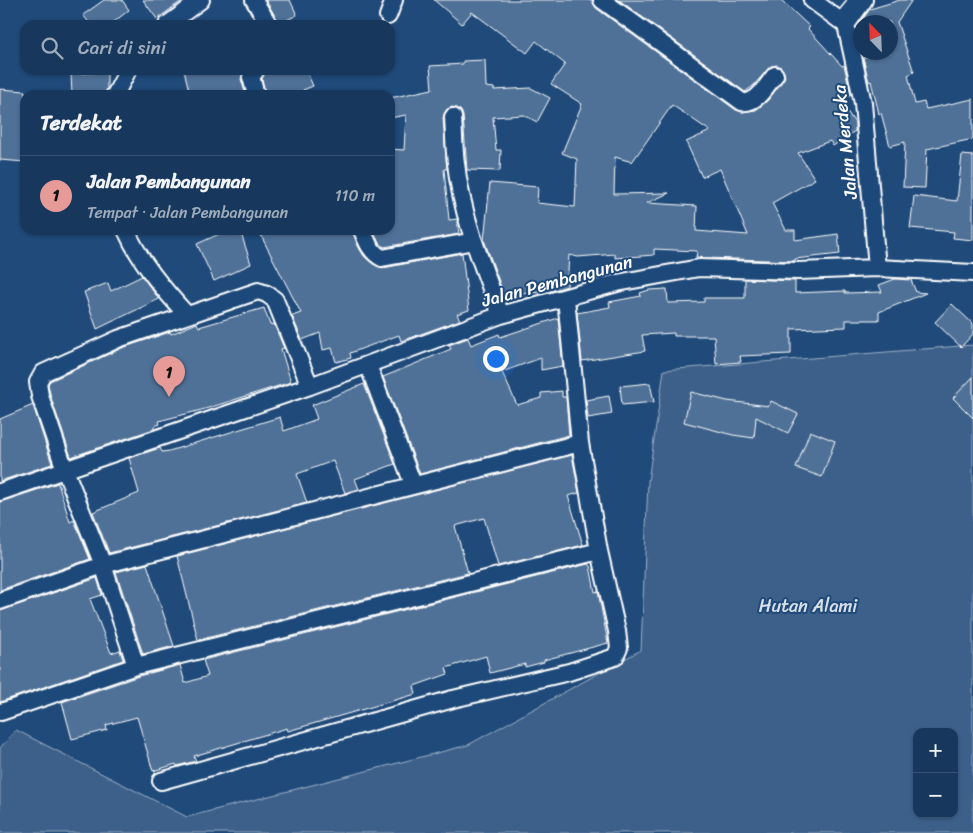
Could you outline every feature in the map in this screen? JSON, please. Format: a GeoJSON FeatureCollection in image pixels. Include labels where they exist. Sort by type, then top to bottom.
{"type":"FeatureCollection","features":[{"type":"Feature","properties":{"kind":"street"},"geometry":{"type":"LineString","coordinates":[[173,20],[201,0]]}},
{"type":"Feature","properties":{"kind":"street"},"geometry":{"type":"LineString","coordinates":[[254,0],[266,20]]}},
{"type":"Feature","properties":{"kind":"street"},"geometry":{"type":"LineString","coordinates":[[388,16],[394,0]]}},
{"type":"Feature","properties":{"kind":"street"},"geometry":{"type":"LineString","coordinates":[[602,0],[742,102],[749,103],[754,100],[764,90],[774,75]]}},
{"type":"Feature","properties":{"kind":"street"},"geometry":{"type":"LineString","coordinates":[[812,0],[842,22],[864,0]]}},
{"type":"Feature","properties":{"kind":"street","name":"Jalan Merdeka"},"geometry":{"type":"LineString","coordinates":[[842,22],[863,103],[877,268]]}},
{"type":"Feature","properties":{"kind":"street"},"geometry":{"type":"LineString","coordinates":[[118,90],[125,75]]}},
{"type":"Feature","properties":{"kind":"street"},"geometry":{"type":"LineString","coordinates":[[252,75],[251,77],[255,90]]}},
{"type":"Feature","properties":{"kind":"street"},"geometry":{"type":"LineString","coordinates":[[454,117],[456,163],[474,241],[501,315]]}},
{"type":"Feature","properties":{"kind":"street"},"geometry":{"type":"LineString","coordinates":[[129,235],[146,265],[169,296],[187,315]]}},
{"type":"Feature","properties":{"kind":"street"},"geometry":{"type":"LineString","coordinates":[[364,235],[369,247],[382,258],[474,241]]}},
{"type":"Feature","properties":{"kind":"street","name":"Jalan Pembangunan"},"geometry":{"type":"LineString","coordinates":[[0,492],[310,386],[501,315],[617,283],[699,268],[798,271],[877,268],[973,274]]}},
{"type":"Feature","properties":{"kind":"street"},"geometry":{"type":"LineString","coordinates":[[136,666],[103,564],[65,470],[40,396],[38,382],[43,373],[118,339],[258,291],[267,294],[275,300],[310,386]]}},
{"type":"Feature","properties":{"kind":"street"},"geometry":{"type":"LineString","coordinates":[[161,781],[453,699],[569,672],[614,657],[618,648],[616,631],[599,551],[580,443],[566,298]]}},
{"type":"Feature","properties":{"kind":"street"},"geometry":{"type":"LineString","coordinates":[[368,365],[413,484]]}},
{"type":"Feature","properties":{"kind":"street"},"geometry":{"type":"LineString","coordinates":[[0,601],[103,564],[580,443]]}},
{"type":"Feature","properties":{"kind":"street"},"geometry":{"type":"LineString","coordinates":[[1,712],[136,666],[599,551]]}},
{"type":"Feature","properties":{"kind":"lane"},"geometry":{"type":"LineString","coordinates":[[842,22],[851,0]]}},
{"type":"Feature","properties":{"kind":"green space","name":"Hutan Alami"},"geometry":{"type":"Polygon","coordinates":[[[973,345],[973,833],[0,833],[0,748],[16,730],[187,817],[468,745],[641,650],[648,481],[664,370],[973,345]]]}},
{"type":"Feature","properties":{"kind":"building"},"geometry":{"type":"Polygon","coordinates":[[[104,0],[122,0],[129,10],[116,20],[87,20],[83,15],[104,0]]]}},
{"type":"Feature","properties":{"kind":"building"},"geometry":{"type":"Polygon","coordinates":[[[143,0],[183,0],[157,19],[143,0]]]}},
{"type":"Feature","properties":{"kind":"building"},"geometry":{"type":"Polygon","coordinates":[[[266,0],[290,0],[297,15],[287,20],[277,20],[266,0]]]}},
{"type":"Feature","properties":{"kind":"building"},"geometry":{"type":"Polygon","coordinates":[[[434,0],[592,0],[596,8],[736,110],[742,112],[756,110],[768,100],[785,77],[781,67],[777,65],[771,66],[745,92],[619,0],[781,0],[810,27],[808,29],[842,66],[844,65],[851,94],[840,101],[855,123],[855,131],[833,146],[830,141],[798,153],[815,179],[772,203],[786,230],[795,230],[795,240],[838,234],[840,254],[795,259],[795,261],[705,258],[696,257],[697,251],[654,249],[654,255],[615,258],[615,254],[578,257],[569,255],[567,286],[545,293],[527,292],[505,298],[484,240],[490,183],[538,187],[537,203],[575,207],[577,159],[562,153],[582,104],[551,84],[565,64],[536,41],[527,53],[472,12],[462,24],[434,0]],[[672,105],[632,162],[615,157],[614,194],[669,193],[647,203],[697,206],[696,231],[748,235],[720,169],[702,177],[686,142],[710,131],[672,105]]]}},
{"type":"Feature","properties":{"kind":"building"},"geometry":{"type":"Polygon","coordinates":[[[900,0],[912,0],[898,21],[898,15],[866,15],[870,9],[900,0]]]}},
{"type":"Feature","properties":{"kind":"building"},"geometry":{"type":"Polygon","coordinates":[[[898,25],[914,72],[908,75],[915,104],[924,102],[926,109],[973,99],[973,139],[927,149],[925,188],[903,187],[905,142],[890,146],[881,113],[879,114],[871,81],[869,82],[864,60],[898,60],[898,25]]]}},
{"type":"Feature","properties":{"kind":"building"},"geometry":{"type":"Polygon","coordinates":[[[485,60],[486,87],[494,88],[494,90],[531,88],[550,98],[537,122],[524,115],[493,117],[496,150],[501,150],[500,171],[467,170],[463,116],[457,108],[447,109],[443,118],[447,169],[444,169],[449,220],[457,219],[459,234],[384,247],[375,235],[395,235],[395,149],[404,150],[406,115],[395,117],[395,97],[432,89],[430,66],[463,64],[463,61],[485,60]]]}},
{"type":"Feature","properties":{"kind":"building"},"geometry":{"type":"Polygon","coordinates":[[[71,75],[107,75],[106,90],[72,90],[71,75]]]}},
{"type":"Feature","properties":{"kind":"building"},"geometry":{"type":"Polygon","coordinates":[[[185,75],[242,75],[241,79],[244,90],[189,90],[185,75]]]}},
{"type":"Feature","properties":{"kind":"building"},"geometry":{"type":"Polygon","coordinates":[[[264,75],[308,75],[313,86],[303,90],[265,90],[262,79],[264,75]]]}},
{"type":"Feature","properties":{"kind":"building"},"geometry":{"type":"Polygon","coordinates":[[[0,89],[20,91],[20,162],[0,160],[0,89]]]}},
{"type":"Feature","properties":{"kind":"building"},"geometry":{"type":"Polygon","coordinates":[[[962,155],[973,156],[973,240],[953,238],[954,232],[910,228],[914,196],[957,201],[962,155]]]}},
{"type":"Feature","properties":{"kind":"building"},"geometry":{"type":"Polygon","coordinates":[[[217,235],[242,235],[251,264],[214,281],[197,244],[217,235]]]}},
{"type":"Feature","properties":{"kind":"building"},"geometry":{"type":"Polygon","coordinates":[[[261,235],[354,235],[364,256],[373,264],[383,268],[462,253],[469,310],[457,314],[460,320],[401,341],[399,335],[350,353],[351,358],[336,362],[332,348],[323,350],[320,333],[302,340],[292,316],[301,313],[261,235]]]}},
{"type":"Feature","properties":{"kind":"building"},"geometry":{"type":"Polygon","coordinates":[[[142,276],[159,299],[97,329],[84,292],[108,283],[111,291],[142,276]]]}},
{"type":"Feature","properties":{"kind":"building"},"geometry":{"type":"Polygon","coordinates":[[[745,279],[795,281],[795,293],[882,292],[879,285],[895,279],[911,280],[916,292],[926,293],[879,312],[879,320],[846,320],[846,327],[791,329],[791,354],[740,356],[741,362],[716,364],[714,336],[674,336],[674,333],[642,335],[645,351],[582,361],[577,313],[610,307],[609,302],[641,296],[640,293],[649,290],[667,289],[668,303],[704,302],[704,298],[745,298],[745,279]]]}},
{"type":"Feature","properties":{"kind":"building"},"geometry":{"type":"Polygon","coordinates":[[[952,304],[973,324],[973,334],[961,347],[935,322],[952,304]]]}},
{"type":"Feature","properties":{"kind":"building"},"geometry":{"type":"Polygon","coordinates":[[[264,308],[270,325],[274,324],[284,348],[281,349],[291,382],[205,409],[159,421],[160,424],[154,426],[154,429],[71,457],[51,398],[48,384],[50,381],[122,348],[170,332],[171,334],[197,323],[199,327],[264,308]]]}},
{"type":"Feature","properties":{"kind":"building"},"geometry":{"type":"Polygon","coordinates":[[[558,318],[563,366],[541,370],[541,358],[502,372],[517,405],[541,398],[541,393],[562,391],[562,397],[566,397],[569,435],[420,474],[383,377],[451,349],[449,345],[468,338],[471,345],[499,334],[500,337],[558,318]]]}},
{"type":"Feature","properties":{"kind":"building"},"geometry":{"type":"Polygon","coordinates":[[[973,377],[973,418],[953,398],[973,377]]]}},
{"type":"Feature","properties":{"kind":"building"},"geometry":{"type":"Polygon","coordinates":[[[650,383],[654,402],[622,405],[620,386],[650,383]]]}},
{"type":"Feature","properties":{"kind":"building"},"geometry":{"type":"Polygon","coordinates":[[[364,384],[395,464],[355,479],[359,489],[345,493],[333,461],[297,474],[307,503],[109,553],[93,512],[139,493],[129,458],[160,448],[162,452],[169,451],[280,417],[284,431],[317,419],[312,405],[364,384]]]}},
{"type":"Feature","properties":{"kind":"building"},"geometry":{"type":"Polygon","coordinates":[[[691,392],[727,401],[769,406],[771,401],[798,414],[788,433],[756,417],[754,438],[733,435],[684,422],[691,392]]]}},
{"type":"Feature","properties":{"kind":"building"},"geometry":{"type":"Polygon","coordinates":[[[609,396],[612,414],[588,418],[586,400],[609,396]]]}},
{"type":"Feature","properties":{"kind":"building"},"geometry":{"type":"Polygon","coordinates":[[[33,405],[52,464],[0,481],[0,419],[33,405]]]}},
{"type":"Feature","properties":{"kind":"building"},"geometry":{"type":"Polygon","coordinates":[[[810,431],[835,441],[822,477],[796,468],[810,431]]]}},
{"type":"Feature","properties":{"kind":"building"},"geometry":{"type":"Polygon","coordinates":[[[572,455],[579,493],[568,496],[583,545],[498,566],[484,518],[455,526],[468,573],[198,640],[177,556],[572,455]]]}},
{"type":"Feature","properties":{"kind":"building"},"geometry":{"type":"Polygon","coordinates":[[[58,483],[70,522],[74,520],[90,559],[0,590],[0,502],[58,483]]]}},
{"type":"Feature","properties":{"kind":"building"},"geometry":{"type":"Polygon","coordinates":[[[147,564],[174,646],[143,654],[116,572],[147,564]]]}},
{"type":"Feature","properties":{"kind":"building"},"geometry":{"type":"Polygon","coordinates":[[[588,564],[595,592],[598,591],[608,643],[525,667],[525,664],[490,673],[486,656],[446,668],[448,674],[414,686],[416,694],[288,731],[287,728],[194,756],[196,761],[177,766],[176,764],[153,771],[137,717],[106,725],[107,730],[72,739],[62,702],[139,676],[180,665],[185,683],[208,676],[203,660],[588,564]]]}},
{"type":"Feature","properties":{"kind":"building"},"geometry":{"type":"Polygon","coordinates":[[[97,578],[102,595],[90,599],[111,653],[120,650],[123,660],[0,702],[0,611],[97,578]]]}},
{"type":"Feature","properties":{"kind":"place","name":"Jalan Pembangunan"},"geometry":{"type":"Point","coordinates":[169,397]}}]}
